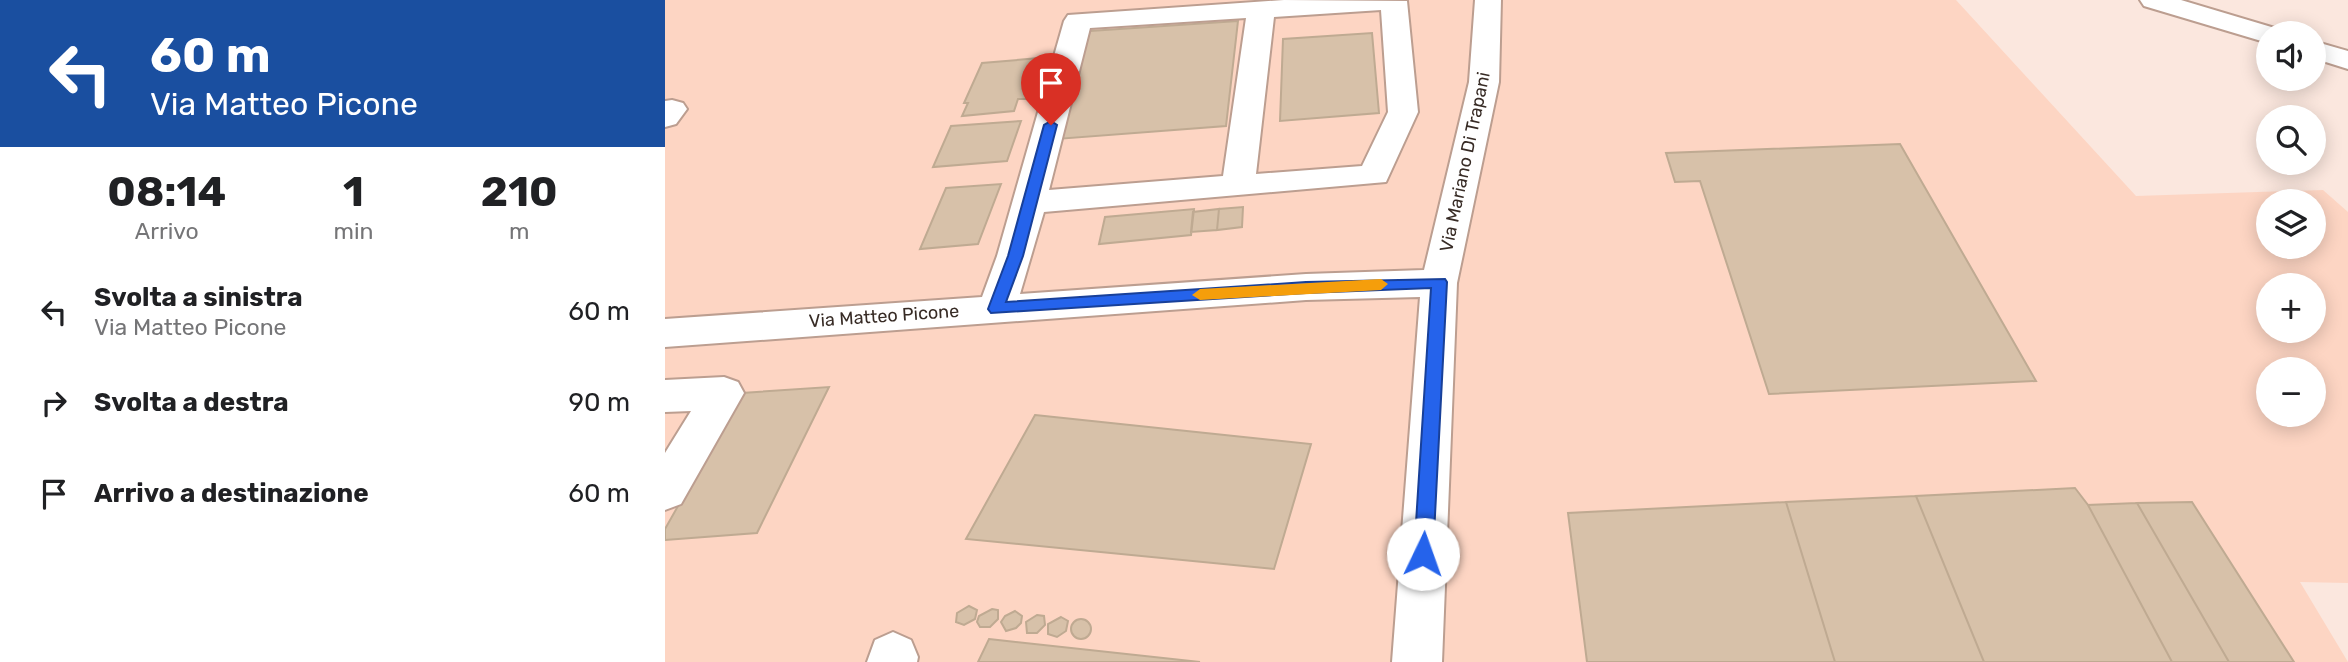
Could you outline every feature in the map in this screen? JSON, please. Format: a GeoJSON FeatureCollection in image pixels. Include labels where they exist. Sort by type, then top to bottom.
{"type":"FeatureCollection","features":[{"type":"Feature","properties":{"kind":"street","name":"Via Mariano Di Trapani"},"geometry":{"type":"LineString","coordinates":[[1417,662],[1439,282],[1484,82],[1489,0]]}},
{"type":"Feature","properties":{"kind":"street"},"geometry":{"type":"LineString","coordinates":[[2153,0],[2256,31]]}},
{"type":"Feature","properties":{"kind":"street"},"geometry":{"type":"LineString","coordinates":[[996,309],[1015,256],[1078,21],[1394,1],[1403,112],[1374,175],[1030,202]]}},
{"type":"Feature","properties":{"kind":"street"},"geometry":{"type":"LineString","coordinates":[[1238,186],[1261,10]]}},
{"type":"Feature","properties":{"kind":"street"},"geometry":{"type":"LineString","coordinates":[[2326,53],[2348,60]]}},
{"type":"Feature","properties":{"kind":"street"},"geometry":{"type":"LineString","coordinates":[[665,110],[672,109],[665,118]]}},
{"type":"Feature","properties":{"kind":"street","name":"Via Matteo Picone"},"geometry":{"type":"LineString","coordinates":[[665,332],[1306,287],[1439,282]]}},
{"type":"Feature","properties":{"kind":"street"},"geometry":{"type":"LineString","coordinates":[[665,396],[724,393],[665,491]]}},
{"type":"Feature","properties":{"kind":"shaded area"},"geometry":{"type":"Polygon","coordinates":[[[665,0],[1956,0],[2136,196],[2256,192],[2256,259],[2326,259],[2326,193],[2348,212],[2348,583],[2300,582],[2348,662],[665,662],[665,0]]]}},
{"type":"Feature","properties":{"kind":"building"},"geometry":{"type":"Polygon","coordinates":[[[1238,21],[1226,126],[1057,139],[1090,31],[1238,21]]]}},
{"type":"Feature","properties":{"kind":"building"},"geometry":{"type":"Polygon","coordinates":[[[1372,33],[1379,113],[1280,121],[1283,39],[1372,33]]]}},
{"type":"Feature","properties":{"kind":"building"},"geometry":{"type":"Polygon","coordinates":[[[1040,58],[1026,99],[1018,99],[1014,111],[962,116],[968,103],[964,103],[982,63],[1040,58]]]}},
{"type":"Feature","properties":{"kind":"building"},"geometry":{"type":"Polygon","coordinates":[[[1021,121],[1007,161],[933,167],[951,126],[1021,121]]]}},
{"type":"Feature","properties":{"kind":"building"},"geometry":{"type":"Polygon","coordinates":[[[1900,144],[2036,381],[1769,394],[1700,181],[1675,182],[1666,153],[1900,144]]]}},
{"type":"Feature","properties":{"kind":"building"},"geometry":{"type":"Polygon","coordinates":[[[1001,184],[978,244],[920,249],[946,188],[1001,184]]]}},
{"type":"Feature","properties":{"kind":"building"},"geometry":{"type":"Polygon","coordinates":[[[1243,207],[1242,227],[1217,230],[1219,209],[1243,207]]]}},
{"type":"Feature","properties":{"kind":"building"},"geometry":{"type":"Polygon","coordinates":[[[1194,209],[1191,235],[1099,244],[1105,217],[1194,209]]]}},
{"type":"Feature","properties":{"kind":"building"},"geometry":{"type":"Polygon","coordinates":[[[1219,209],[1217,230],[1191,232],[1193,212],[1219,209]]]}},
{"type":"Feature","properties":{"kind":"building"},"geometry":{"type":"Polygon","coordinates":[[[829,387],[757,533],[665,540],[665,529],[742,393],[829,387]]]}},
{"type":"Feature","properties":{"kind":"building"},"geometry":{"type":"Polygon","coordinates":[[[1035,415],[1311,444],[1274,569],[966,539],[1035,415]]]}},
{"type":"Feature","properties":{"kind":"building"},"geometry":{"type":"Polygon","coordinates":[[[2075,488],[2088,505],[2172,662],[1984,662],[1916,496],[2075,488]]]}},
{"type":"Feature","properties":{"kind":"building"},"geometry":{"type":"Polygon","coordinates":[[[1916,496],[1984,662],[1835,662],[1786,502],[1916,496]]]}},
{"type":"Feature","properties":{"kind":"building"},"geometry":{"type":"Polygon","coordinates":[[[1786,502],[1835,662],[1587,662],[1568,513],[1786,502]]]}},
{"type":"Feature","properties":{"kind":"building"},"geometry":{"type":"Polygon","coordinates":[[[2192,502],[2294,662],[2229,662],[2137,503],[2192,502]]]}},
{"type":"Feature","properties":{"kind":"building"},"geometry":{"type":"Polygon","coordinates":[[[2137,503],[2229,662],[2172,662],[2088,505],[2137,503]]]}},
{"type":"Feature","properties":{"kind":"building"},"geometry":{"type":"Polygon","coordinates":[[[969,606],[977,610],[975,619],[964,625],[956,622],[957,613],[969,606]]]}},
{"type":"Feature","properties":{"kind":"building"},"geometry":{"type":"Polygon","coordinates":[[[992,609],[998,610],[998,619],[990,627],[980,627],[977,622],[979,616],[992,609]]]}},
{"type":"Feature","properties":{"kind":"building"},"geometry":{"type":"Polygon","coordinates":[[[1015,611],[1022,616],[1021,623],[1006,631],[1001,622],[1005,616],[1015,611]]]}},
{"type":"Feature","properties":{"kind":"building"},"geometry":{"type":"Polygon","coordinates":[[[1037,615],[1044,616],[1045,625],[1037,633],[1027,633],[1026,622],[1037,615]]]}},
{"type":"Feature","properties":{"kind":"building"},"geometry":{"type":"Polygon","coordinates":[[[1061,617],[1068,621],[1066,631],[1057,637],[1048,634],[1048,624],[1061,617]]]}},
{"type":"Feature","properties":{"kind":"building"},"geometry":{"type":"Polygon","coordinates":[[[1081,619],[1088,622],[1091,629],[1088,636],[1081,639],[1074,636],[1071,629],[1074,622],[1081,619]]]}},
{"type":"Feature","properties":{"kind":"building"},"geometry":{"type":"Polygon","coordinates":[[[989,639],[1200,662],[978,662],[989,639]]]}},
{"type":"Feature","properties":{"kind":"slow traffic"},"geometry":{"type":"LineString","coordinates":[[1200,295],[1381,284]]}},
{"type":"Feature","properties":{"kind":"route"},"geometry":{"type":"LineString","coordinates":[[1051,125],[1015,256],[996,309],[1306,287],[1439,282],[1423,554]]}}]}
